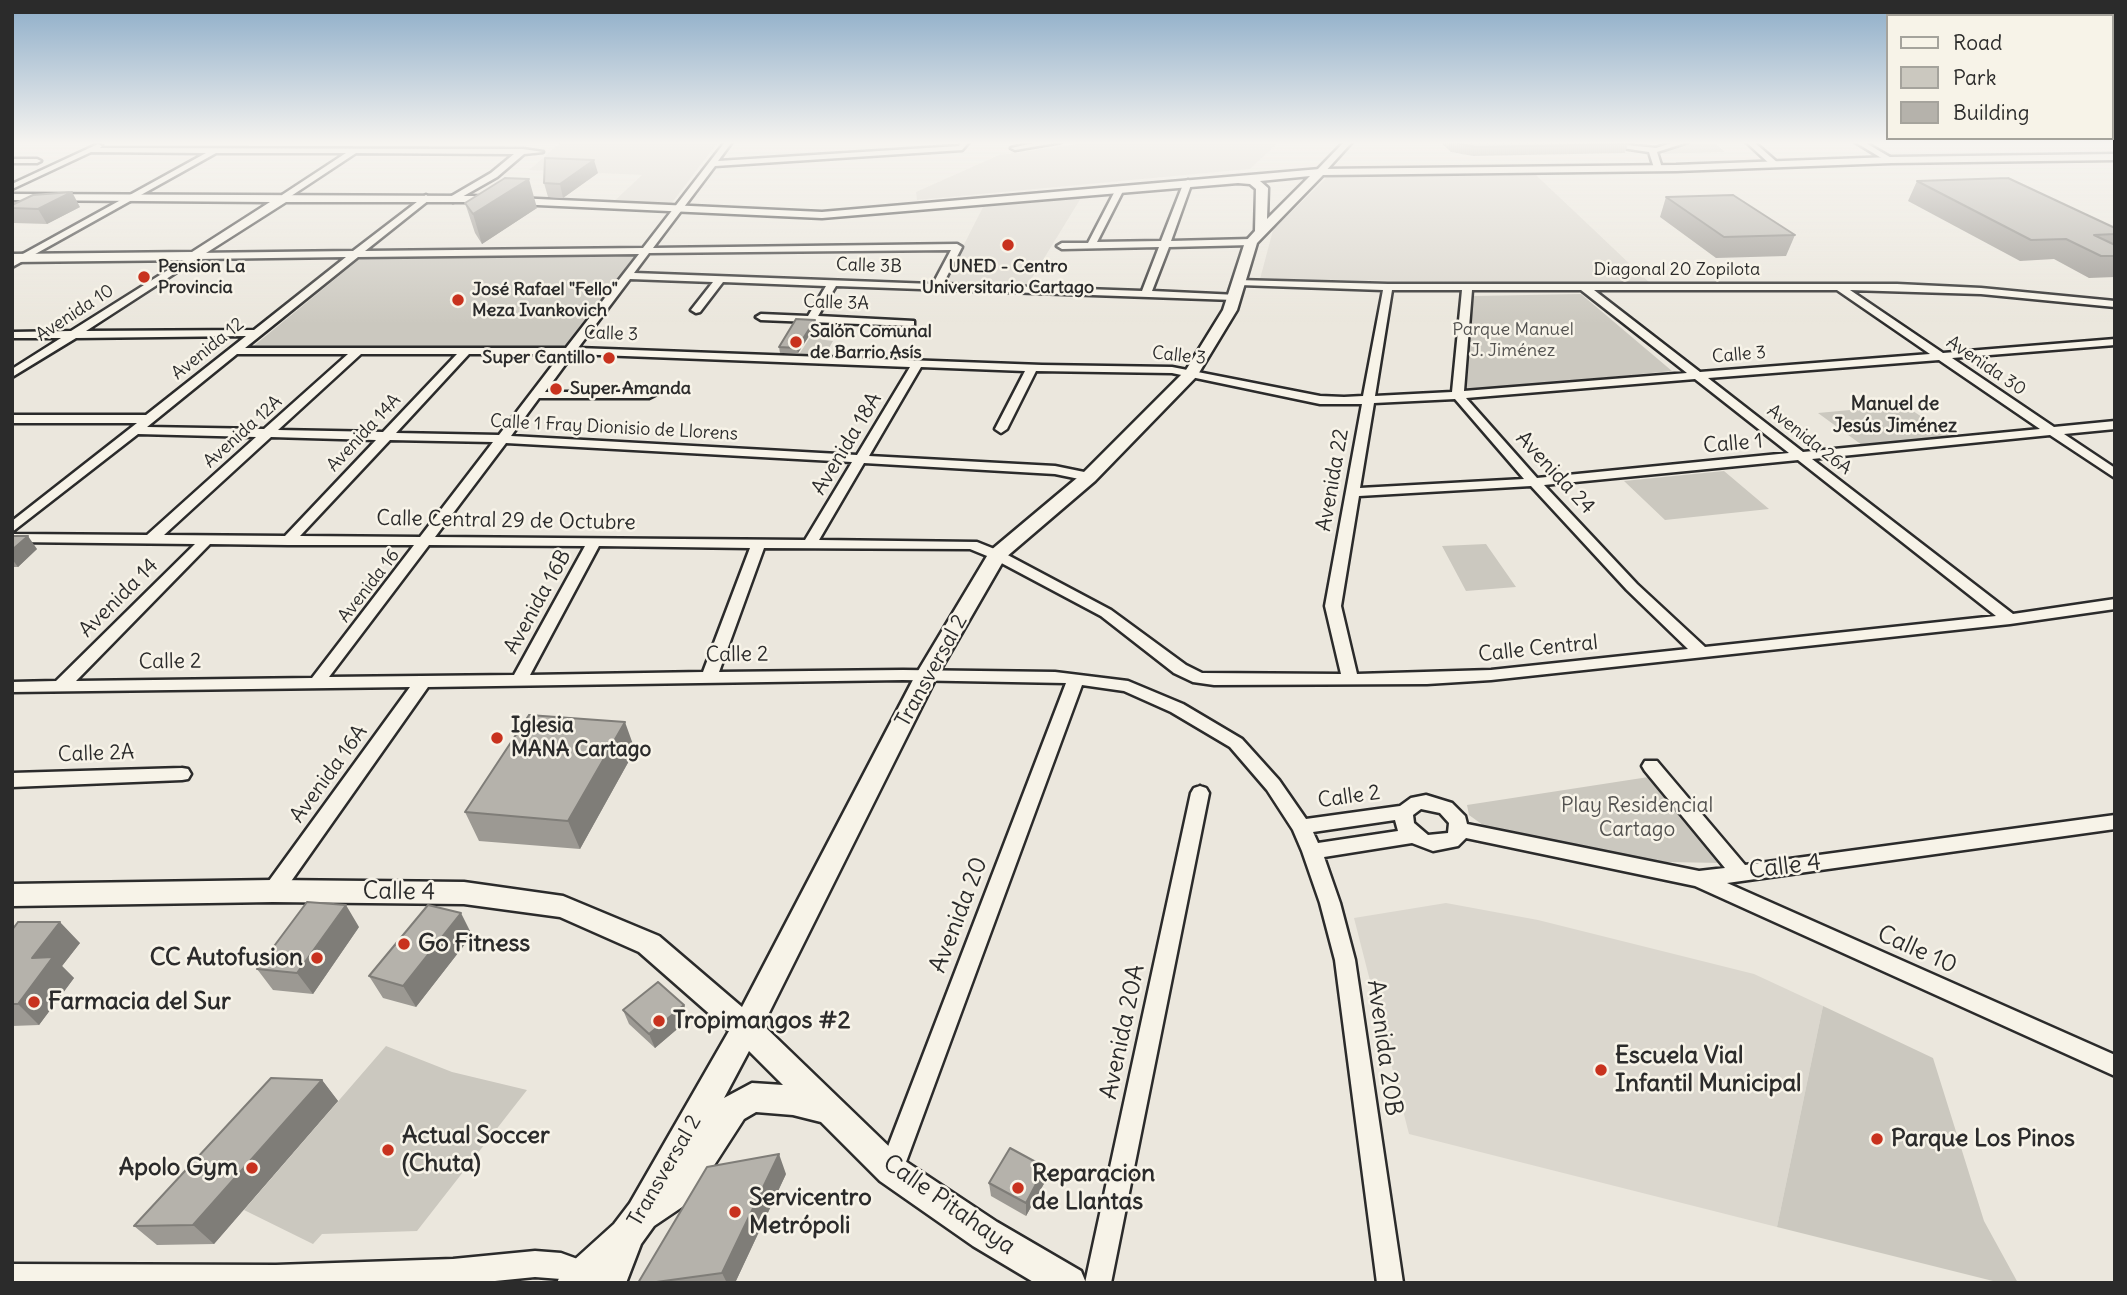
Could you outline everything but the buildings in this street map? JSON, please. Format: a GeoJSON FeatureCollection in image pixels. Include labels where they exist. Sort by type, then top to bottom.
{"type":"FeatureCollection","features":[{"type":"Feature","properties":{"kind":"main road","name":"Avenida 10"},"geometry":{"type":"LineString","coordinates":[[195,256],[277,202]]}},
{"type":"Feature","properties":{"kind":"main road"},"geometry":{"type":"LineString","coordinates":[[537,202],[822,215],[978,202]]}},
{"type":"Feature","properties":{"kind":"main road","name":"Transversal 2"},"geometry":{"type":"LineString","coordinates":[[594,1280],[634,1226],[746,1028],[926,676],[997,555],[1089,478],[1192,373],[1237,290],[1256,236],[1260,202]]}},
{"type":"Feature","properties":{"kind":"main road"},"geometry":{"type":"LineString","coordinates":[[1256,236],[1290,202]]}},
{"type":"Feature","properties":{"kind":"main road"},"geometry":{"type":"LineString","coordinates":[[16,260],[195,256]]}},
{"type":"Feature","properties":{"kind":"main road","name":"Calle 4"},"geometry":{"type":"LineString","coordinates":[[12,895],[273,891],[464,892],[563,907],[649,944],[746,1028]]}},
{"type":"Feature","properties":{"kind":"main road","name":"Calle Pitahaya"},"geometry":{"type":"LineString","coordinates":[[746,1028],[891,1170],[985,1234],[1069,1283]]}},
{"type":"Feature","properties":{"kind":"main road"},"geometry":{"type":"LineString","coordinates":[[634,1226],[679,1189],[733,1109],[752,1097],[793,1100],[828,1110]]}},
{"type":"Feature","properties":{"kind":"street"},"geometry":{"type":"LineString","coordinates":[[16,260],[122,202]]}},
{"type":"Feature","properties":{"kind":"street","name":"Avenida 12"},"geometry":{"type":"LineString","coordinates":[[12,528],[420,202]]}},
{"type":"Feature","properties":{"kind":"street","name":"Avenida 16"},"geometry":{"type":"LineString","coordinates":[[317,682],[685,202]]}},
{"type":"Feature","properties":{"kind":"street"},"geometry":{"type":"LineString","coordinates":[[1091,245],[1113,202]]}},
{"type":"Feature","properties":{"kind":"street"},"geometry":{"type":"LineString","coordinates":[[1147,292],[1180,202]]}},
{"type":"Feature","properties":{"kind":"street"},"geometry":{"type":"LineString","coordinates":[[1062,246],[1165,244],[1256,236]]}},
{"type":"Feature","properties":{"kind":"street"},"geometry":{"type":"LineString","coordinates":[[195,256],[957,247],[937,286]]}},
{"type":"Feature","properties":{"kind":"street","name":"Avenida 10"},"geometry":{"type":"LineString","coordinates":[[12,374],[195,256]]}},
{"type":"Feature","properties":{"kind":"street","name":"Calle 3B"},"geometry":{"type":"LineString","coordinates":[[629,276],[1147,292],[1237,290]]}},
{"type":"Feature","properties":{"kind":"street"},"geometry":{"type":"LineString","coordinates":[[696,310],[720,279]]}},
{"type":"Feature","properties":{"kind":"street"},"geometry":{"type":"LineString","coordinates":[[811,319],[833,283]]}},
{"type":"Feature","properties":{"kind":"street","name":"Diagonal 20 Zopilota"},"geometry":{"type":"LineString","coordinates":[[1237,290],[1838,286],[1942,288],[2115,304]]}},
{"type":"Feature","properties":{"kind":"street","name":"Avenida 30"},"geometry":{"type":"LineString","coordinates":[[1838,286],[2115,474]]}},
{"type":"Feature","properties":{"kind":"street","name":"Avenida 22"},"geometry":{"type":"LineString","coordinates":[[1350,680],[1333,606],[1388,287]]}},
{"type":"Feature","properties":{"kind":"street"},"geometry":{"type":"LineString","coordinates":[[1458,396],[1467,288]]}},
{"type":"Feature","properties":{"kind":"street","name":"Avenida 26A"},"geometry":{"type":"LineString","coordinates":[[1585,288],[2010,619]]}},
{"type":"Feature","properties":{"kind":"street","name":"Calle 3A"},"geometry":{"type":"LineString","coordinates":[[761,317],[910,323]]}},
{"type":"Feature","properties":{"kind":"street"},"geometry":{"type":"LineString","coordinates":[[12,335],[256,333]]}},
{"type":"Feature","properties":{"kind":"street","name":"Calle 3"},"geometry":{"type":"LineString","coordinates":[[235,351],[572,351],[1192,373],[1320,400],[1370,400],[1458,396],[2115,342]]}},
{"type":"Feature","properties":{"kind":"street","name":"Avenida 12A"},"geometry":{"type":"LineString","coordinates":[[151,539],[358,351]]}},
{"type":"Feature","properties":{"kind":"street","name":"Avenida 14A"},"geometry":{"type":"LineString","coordinates":[[288,541],[466,351]]}},
{"type":"Feature","properties":{"kind":"street","name":"Avenida 18A"},"geometry":{"type":"LineString","coordinates":[[809,545],[918,363]]}},
{"type":"Feature","properties":{"kind":"street"},"geometry":{"type":"LineString","coordinates":[[1002,429],[1032,368]]}},
{"type":"Feature","properties":{"kind":"street"},"geometry":{"type":"LineString","coordinates":[[538,395],[649,395]]}},
{"type":"Feature","properties":{"kind":"street","name":"Avenida 24"},"geometry":{"type":"LineString","coordinates":[[1458,396],[1632,587],[1702,653]]}},
{"type":"Feature","properties":{"kind":"street"},"geometry":{"type":"LineString","coordinates":[[12,419],[148,419]]}},
{"type":"Feature","properties":{"kind":"street","name":"Calle 1"},"geometry":{"type":"LineString","coordinates":[[1354,492],[1536,482],[2115,425]]}},
{"type":"Feature","properties":{"kind":"street","name":"Calle 1 Fray Dionisio de Llorens"},"geometry":{"type":"LineString","coordinates":[[135,430],[504,439],[1055,470],[1089,478]]}},
{"type":"Feature","properties":{"kind":"street","name":"Calle Central 29 de Octubre"},"geometry":{"type":"LineString","coordinates":[[12,538],[972,545],[997,555]]}},
{"type":"Feature","properties":{"kind":"street","name":"Avenida 14"},"geometry":{"type":"LineString","coordinates":[[61,686],[206,540]]}},
{"type":"Feature","properties":{"kind":"street","name":"Avenida 16B"},"geometry":{"type":"LineString","coordinates":[[519,680],[594,543]]}},
{"type":"Feature","properties":{"kind":"street"},"geometry":{"type":"LineString","coordinates":[[709,678],[758,545]]}},
{"type":"Feature","properties":{"kind":"street","name":"Calle Central"},"geometry":{"type":"LineString","coordinates":[[997,555],[1106,613],[1180,669],[1199,678],[1350,680],[1491,675],[2010,619],[2115,604]]}},
{"type":"Feature","properties":{"kind":"street","name":"Calle 2"},"geometry":{"type":"LineString","coordinates":[[12,687],[926,676],[1076,679],[1128,686],[1210,725],[1255,761],[1301,827],[1404,812]]}},
{"type":"Feature","properties":{"kind":"street","name":"Avenida 20"},"geometry":{"type":"LineString","coordinates":[[891,1170],[1076,679]]}},
{"type":"Feature","properties":{"kind":"street","name":"Avenida 16A"},"geometry":{"type":"LineString","coordinates":[[273,891],[422,683]]}},
{"type":"Feature","properties":{"kind":"street"},"geometry":{"type":"LineString","coordinates":[[1651,766],[1740,872]]}},
{"type":"Feature","properties":{"kind":"street","name":"Calle 2A"},"geometry":{"type":"LineString","coordinates":[[12,780],[182,774]]}},
{"type":"Feature","properties":{"kind":"street","name":"Avenida 20A"},"geometry":{"type":"LineString","coordinates":[[1098,1283],[1200,793]]}},
{"type":"Feature","properties":{"kind":"street"},"geometry":{"type":"LineString","coordinates":[[1417,803],[1436,804],[1453,814],[1459,829],[1451,841],[1433,844],[1413,836],[1405,827],[1404,812],[1417,803]]}},
{"type":"Feature","properties":{"kind":"street","name":"Calle 4"},"geometry":{"type":"LineString","coordinates":[[1459,829],[1699,879],[2115,822]]}},
{"type":"Feature","properties":{"kind":"street","name":"Avenida 20B"},"geometry":{"type":"LineString","coordinates":[[1301,827],[1331,903],[1345,960],[1390,1283]]}},
{"type":"Feature","properties":{"kind":"street"},"geometry":{"type":"LineString","coordinates":[[1312,851],[1413,836]]}},
{"type":"Feature","properties":{"kind":"street","name":"Calle 10"},"geometry":{"type":"LineString","coordinates":[[1699,879],[2115,1066]]}},
{"type":"Feature","properties":{"kind":"street"},"geometry":{"type":"LineString","coordinates":[[12,1277],[276,1278],[453,1272],[536,1264],[561,1266],[594,1280]]}},
{"type":"Feature","properties":{"kind":"shaded area"},"geometry":{"type":"Polygon","coordinates":[[[613,202],[672,202],[668,208],[610,205],[613,202]]]}},
{"type":"Feature","properties":{"kind":"shaded area","name":"UNED - Centro Universitario Cartago"},"geometry":{"type":"Polygon","coordinates":[[[1033,202],[1078,202],[1027,286],[944,284],[983,207],[1033,202]]]}},
{"type":"Feature","properties":{"kind":"shaded area"},"geometry":{"type":"Polygon","coordinates":[[[1301,202],[1565,202],[1651,284],[1260,279],[1273,230],[1301,202]]]}},
{"type":"Feature","properties":{"kind":"shaded area","name":"Escuela Vial Infantil Municipal"},"geometry":{"type":"Polygon","coordinates":[[[1446,903],[1538,920],[1754,974],[1823,1006],[1777,1227],[1409,1134],[1354,918],[1446,903]]]}},
{"type":"Feature","properties":{"kind":"green space"},"geometry":{"type":"Polygon","coordinates":[[[635,255],[568,348],[251,348],[362,257],[635,255]]]}},
{"type":"Feature","properties":{"kind":"green space","name":"Parque Manuel J. Jiménez"},"geometry":{"type":"Polygon","coordinates":[[[1581,294],[1672,371],[1463,391],[1473,296],[1581,294]]]}},
{"type":"Feature","properties":{"kind":"green space"},"geometry":{"type":"Polygon","coordinates":[[[818,325],[834,326],[825,340],[833,341],[822,360],[796,359],[818,325]]]}},
{"type":"Feature","properties":{"kind":"green space"},"geometry":{"type":"Polygon","coordinates":[[[1904,405],[1955,439],[1866,448],[1818,413],[1904,405]]]}},
{"type":"Feature","properties":{"kind":"green space"},"geometry":{"type":"Polygon","coordinates":[[[1724,471],[1769,509],[1665,520],[1624,481],[1724,471]]]}},
{"type":"Feature","properties":{"kind":"green space"},"geometry":{"type":"Polygon","coordinates":[[[1486,544],[1516,587],[1466,591],[1442,546],[1486,544]]]}},
{"type":"Feature","properties":{"kind":"green space","name":"Play Residencial Cartago"},"geometry":{"type":"Polygon","coordinates":[[[1655,776],[1723,863],[1666,862],[1487,828],[1469,815],[1467,805],[1655,776]]]}},
{"type":"Feature","properties":{"kind":"green space","name":"Parque Los Pinos"},"geometry":{"type":"Polygon","coordinates":[[[1823,1006],[1933,1058],[1984,1221],[2018,1283],[2001,1283],[1777,1227],[1823,1006]]]}},
{"type":"Feature","properties":{"kind":"green space","name":"Actual Soccer (Chuta)"},"geometry":{"type":"Polygon","coordinates":[[[386,1046],[452,1072],[527,1090],[417,1231],[322,1234],[313,1244],[244,1210],[386,1046]]]}},
{"type":"Feature","properties":{"kind":"place","name":"UNED - Centro Universitario Cartago"},"geometry":{"type":"Point","coordinates":[1008,245]}},
{"type":"Feature","properties":{"kind":"place","name":"Pension La Provincia"},"geometry":{"type":"Point","coordinates":[144,277]}},
{"type":"Feature","properties":{"kind":"place","name":"José Rafael \"Fello\" Meza Ivankovich"},"geometry":{"type":"Point","coordinates":[458,300]}},
{"type":"Feature","properties":{"kind":"place","name":"Salón Comunal de Barrio Asís"},"geometry":{"type":"Point","coordinates":[796,342]}},
{"type":"Feature","properties":{"kind":"place","name":"Super Cantillo"},"geometry":{"type":"Point","coordinates":[609,358]}},
{"type":"Feature","properties":{"kind":"place","name":"Super Amanda"},"geometry":{"type":"Point","coordinates":[556,389]}},
{"type":"Feature","properties":{"kind":"place","name":"Iglesia MANA Cartago"},"geometry":{"type":"Point","coordinates":[497,738]}},
{"type":"Feature","properties":{"kind":"place","name":"Go Fitness"},"geometry":{"type":"Point","coordinates":[404,944]}},
{"type":"Feature","properties":{"kind":"place","name":"CC Autofusion"},"geometry":{"type":"Point","coordinates":[317,958]}},
{"type":"Feature","properties":{"kind":"place","name":"Farmacia del Sur"},"geometry":{"type":"Point","coordinates":[34,1002]}},
{"type":"Feature","properties":{"kind":"place","name":"Tropimangos #2"},"geometry":{"type":"Point","coordinates":[659,1021]}},
{"type":"Feature","properties":{"kind":"place","name":"Escuela Vial Infantil Municipal"},"geometry":{"type":"Point","coordinates":[1601,1070]}},
{"type":"Feature","properties":{"kind":"place","name":"Parque Los Pinos"},"geometry":{"type":"Point","coordinates":[1877,1139]}},
{"type":"Feature","properties":{"kind":"place","name":"Actual Soccer (Chuta)"},"geometry":{"type":"Point","coordinates":[388,1150]}},
{"type":"Feature","properties":{"kind":"place","name":"Apolo Gym"},"geometry":{"type":"Point","coordinates":[252,1168]}},
{"type":"Feature","properties":{"kind":"place","name":"Reparacion de Llantas"},"geometry":{"type":"Point","coordinates":[1018,1188]}},
{"type":"Feature","properties":{"kind":"place","name":"Servicentro Metrópoli"},"geometry":{"type":"Point","coordinates":[735,1212]}},
{"type":"Feature","properties":{"kind":"district","name":"Manuel de Jesús Jiménez"},"geometry":{"type":"Point","coordinates":[1895,416]}}]}
